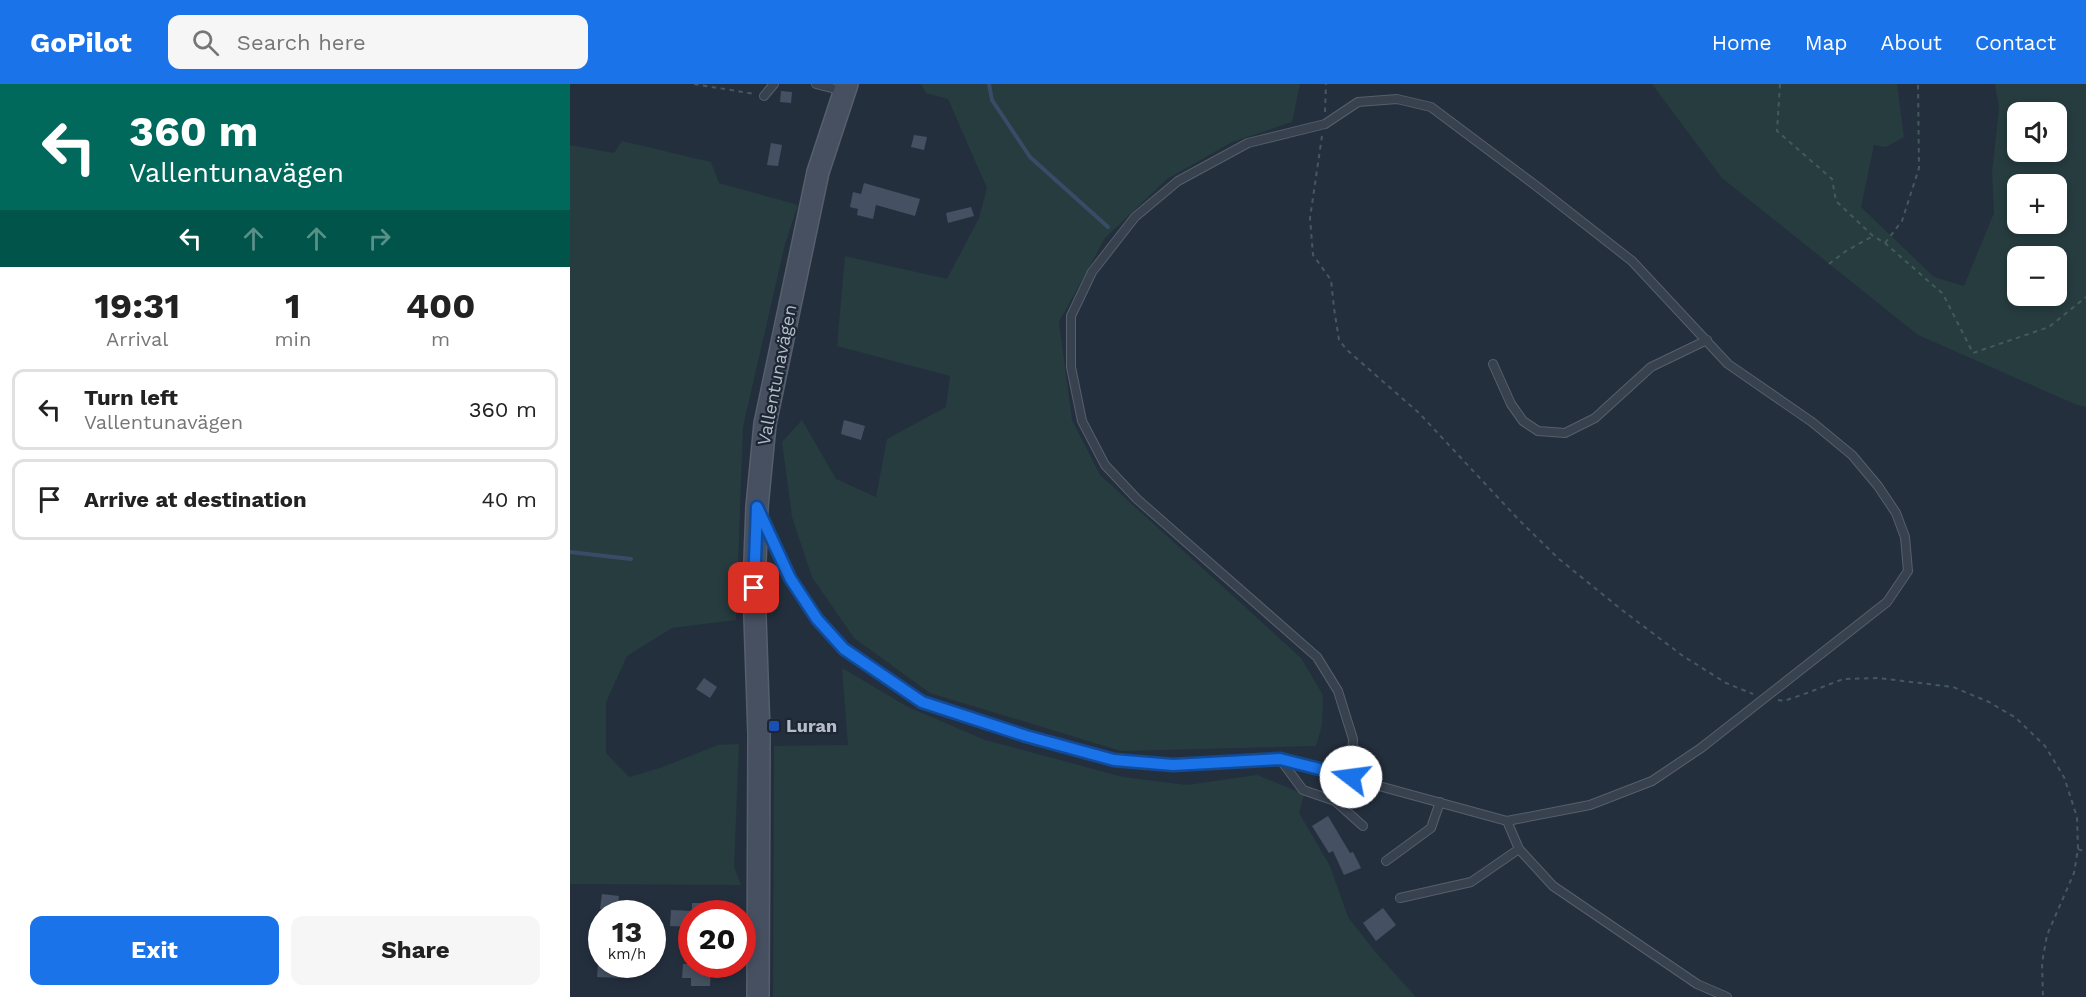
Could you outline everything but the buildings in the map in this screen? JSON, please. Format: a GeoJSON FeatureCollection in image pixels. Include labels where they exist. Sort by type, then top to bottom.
{"type":"FeatureCollection","features":[{"type":"Feature","properties":{"kind":"main road","name":"Vallentunavägen"},"geometry":{"type":"LineString","coordinates":[[758,997],[759,734],[754,588],[757,507],[765,424],[818,172],[846,88]]}},
{"type":"Feature","properties":{"kind":"lane"},"geometry":{"type":"LineString","coordinates":[[764,96],[774,84]]}},
{"type":"Feature","properties":{"kind":"lane"},"geometry":{"type":"LineString","coordinates":[[816,84],[846,88]]}},
{"type":"Feature","properties":{"kind":"lane"},"geometry":{"type":"LineString","coordinates":[[757,507],[790,578],[817,619],[844,649],[922,702],[1026,736],[1114,760],[1173,765],[1280,759],[1507,821],[1590,805],[1652,781],[1701,748],[1887,602],[1908,571],[1905,537],[1896,513],[1878,486],[1852,455],[1812,422],[1728,364],[1632,261],[1431,107],[1397,99],[1358,102],[1325,124],[1248,143],[1178,182],[1135,217],[1092,272],[1071,316],[1071,367],[1082,421],[1105,465],[1137,499],[1317,657],[1338,691],[1353,739],[1351,777]]}},
{"type":"Feature","properties":{"kind":"lane"},"geometry":{"type":"LineString","coordinates":[[1494,364],[1512,404],[1523,421],[1538,431],[1565,432],[1595,418],[1651,367],[1707,340]]}},
{"type":"Feature","properties":{"kind":"lane"},"geometry":{"type":"LineString","coordinates":[[1280,759],[1303,790],[1335,801],[1364,826]]}},
{"type":"Feature","properties":{"kind":"lane"},"geometry":{"type":"LineString","coordinates":[[1386,861],[1431,828],[1440,802]]}},
{"type":"Feature","properties":{"kind":"lane"},"geometry":{"type":"LineString","coordinates":[[1507,821],[1519,849],[1553,886],[1697,984],[1727,997]]}},
{"type":"Feature","properties":{"kind":"lane"},"geometry":{"type":"LineString","coordinates":[[1400,898],[1471,882],[1519,849]]}},
{"type":"Feature","properties":{"kind":"path"},"geometry":{"type":"LineString","coordinates":[[694,84],[764,96]]}},
{"type":"Feature","properties":{"kind":"path"},"geometry":{"type":"LineString","coordinates":[[1326,84],[1325,124],[1310,218],[1313,255],[1331,280],[1340,340],[1347,350],[1419,413],[1519,520],[1559,559],[1683,656],[1726,683],[1765,699],[1784,701],[1843,679],[1878,678],[1953,687],[1989,702],[2016,718],[2045,746],[2064,777],[2077,817],[2078,849],[2074,873],[2047,936],[2042,963],[2043,997]]}},
{"type":"Feature","properties":{"kind":"path"},"geometry":{"type":"LineString","coordinates":[[1780,84],[1777,131],[1832,179],[1836,201],[1873,236],[1885,243],[1943,294],[1973,353],[2049,327],[2086,297]]}},
{"type":"Feature","properties":{"kind":"path"},"geometry":{"type":"LineString","coordinates":[[1885,243],[1902,221],[1918,168],[1918,84]]}},
{"type":"Feature","properties":{"kind":"path"},"geometry":{"type":"LineString","coordinates":[[1829,264],[1846,251],[1873,236]]}},
{"type":"Feature","properties":{"kind":"path"},"geometry":{"type":"LineString","coordinates":[[2078,849],[2086,852]]}},
{"type":"Feature","properties":{"kind":"green space"},"geometry":{"type":"Polygon","coordinates":[[[921,84],[1300,84],[1292,122],[1232,142],[1167,179],[1105,238],[1059,322],[1072,420],[1100,475],[1301,658],[1323,695],[1322,725],[1316,746],[1121,751],[930,693],[854,638],[812,577],[792,517],[782,442],[802,420],[836,479],[876,497],[887,439],[946,407],[950,376],[837,346],[845,256],[947,279],[979,218],[987,188],[948,99],[926,93],[921,84]]]}},
{"type":"Feature","properties":{"kind":"green space"},"geometry":{"type":"Polygon","coordinates":[[[1652,84],[1897,84],[1904,137],[1886,147],[1874,145],[1861,207],[1934,277],[1964,286],[1994,213],[1992,172],[1999,109],[1995,84],[2086,84],[2086,407],[1918,335],[1722,178],[1652,84]]]}},
{"type":"Feature","properties":{"kind":"green space"},"geometry":{"type":"Polygon","coordinates":[[[622,141],[711,162],[719,183],[798,205],[785,244],[743,427],[736,620],[672,628],[627,656],[606,702],[606,753],[629,777],[660,768],[718,745],[739,744],[734,867],[741,885],[570,884],[570,145],[614,153],[622,141]]]}},
{"type":"Feature","properties":{"kind":"green space"},"geometry":{"type":"Polygon","coordinates":[[[842,668],[908,707],[985,740],[1123,777],[1187,785],[1257,775],[1304,794],[1299,813],[1330,866],[1348,917],[1377,954],[1416,997],[773,997],[774,746],[848,745],[842,668]]]}},
{"type":"Feature","properties":{"kind":"waterway"},"geometry":{"type":"LineString","coordinates":[[989,84],[992,100],[1030,157],[1108,227]]}},
{"type":"Feature","properties":{"kind":"waterway"},"geometry":{"type":"LineString","coordinates":[[570,552],[631,559]]}},
{"type":"Feature","properties":{"kind":"place","name":"Luran"},"geometry":{"type":"Point","coordinates":[774,726]}},
{"type":"Feature","properties":{"kind":"route"},"geometry":{"type":"LineString","coordinates":[[754,588],[757,507],[790,578],[817,619],[844,649],[922,702],[1026,736],[1114,760],[1173,765],[1280,759],[1351,777]]}}]}
